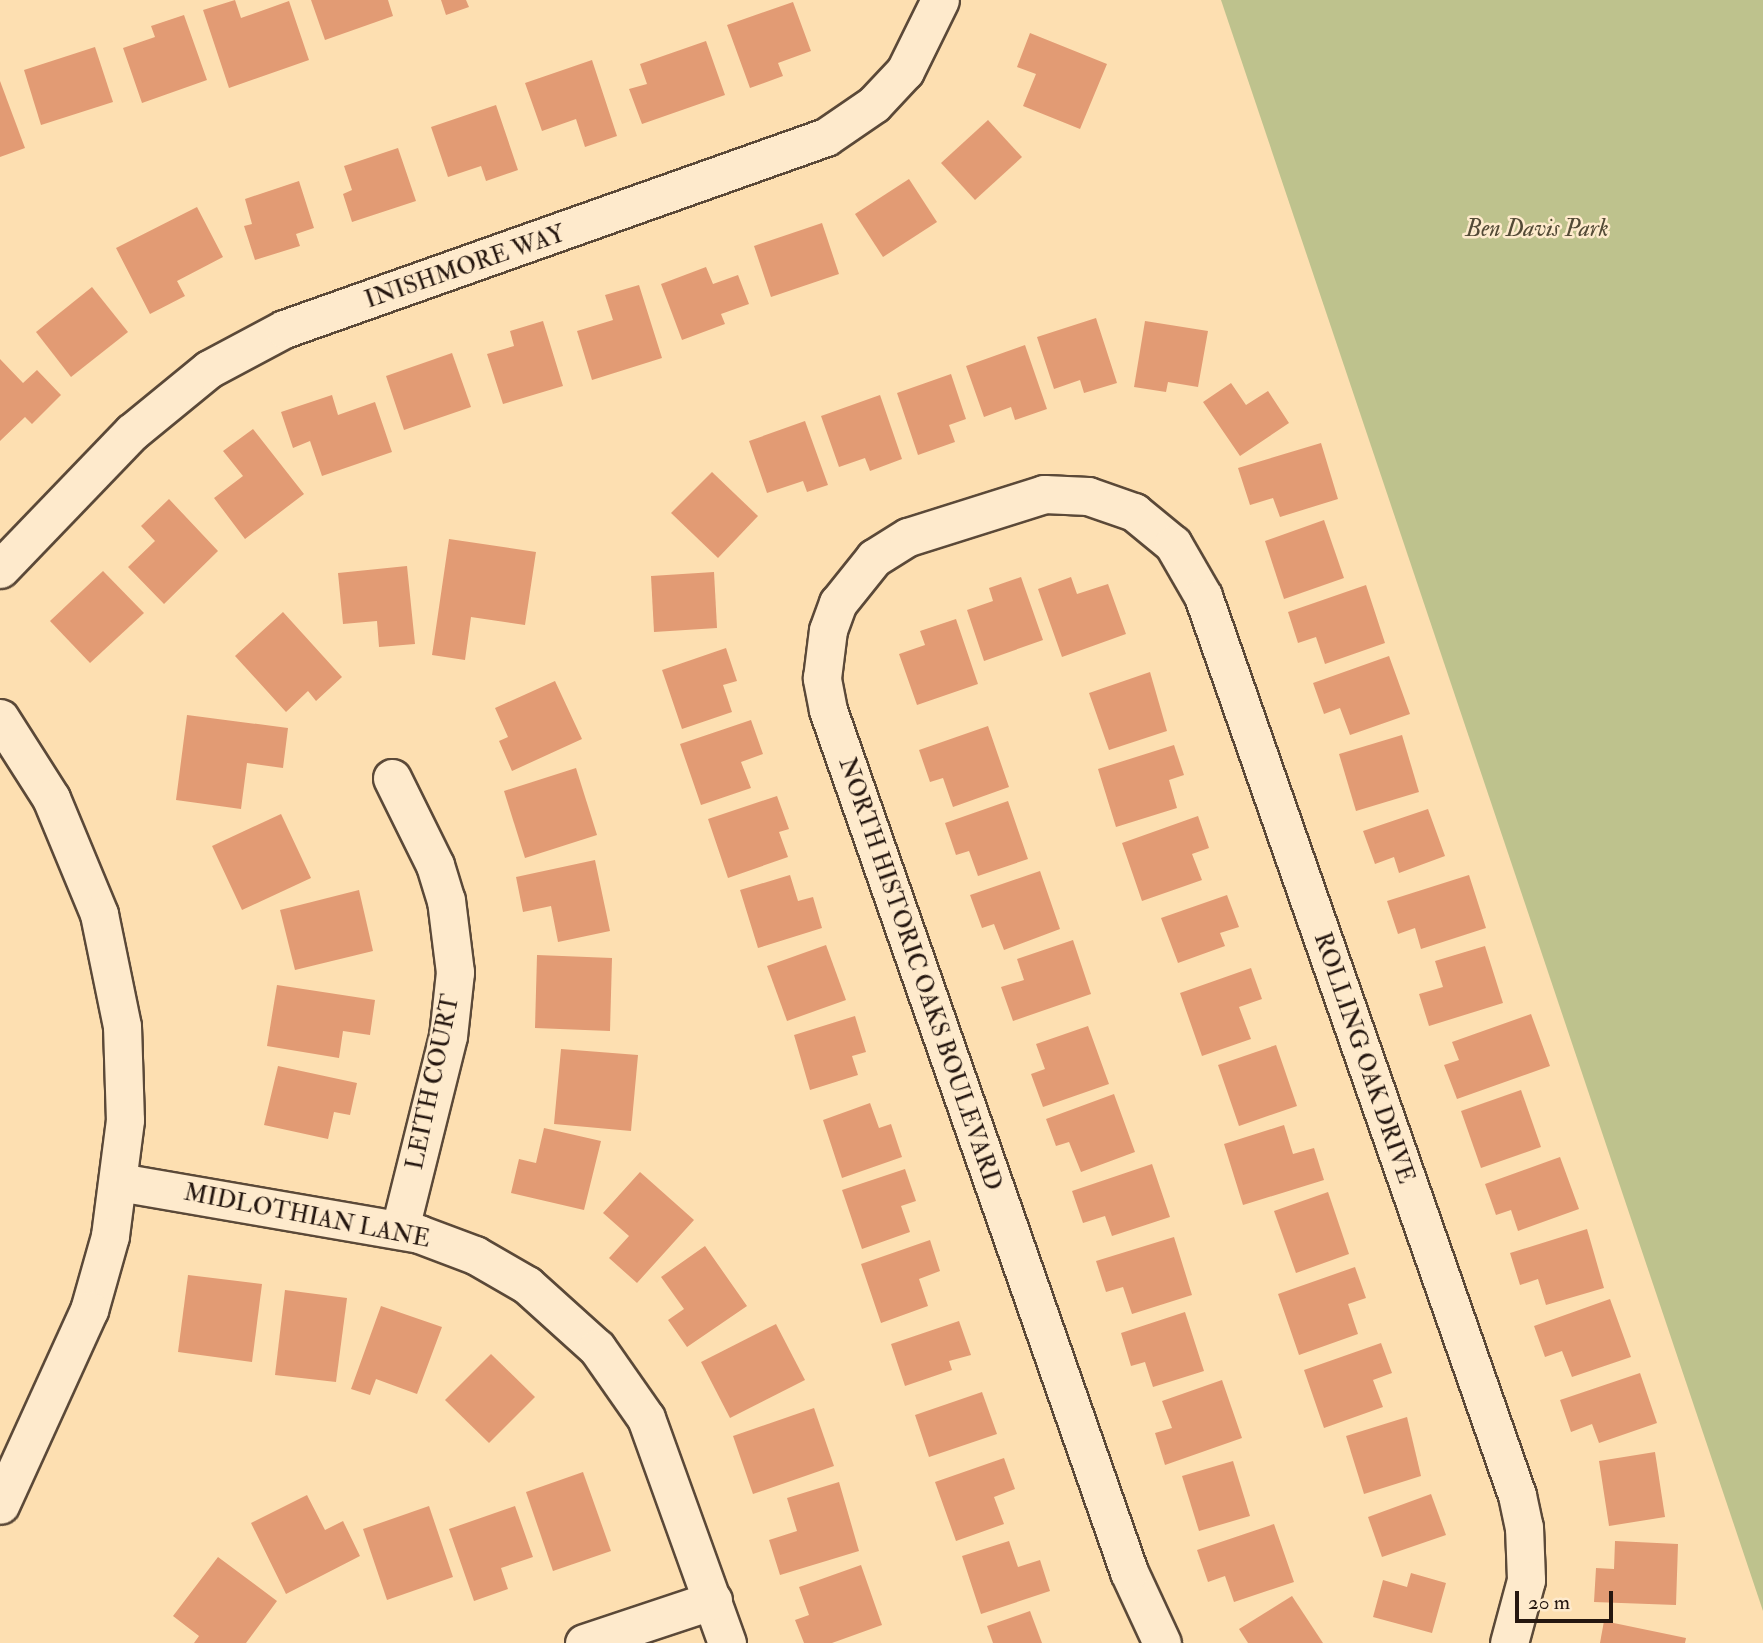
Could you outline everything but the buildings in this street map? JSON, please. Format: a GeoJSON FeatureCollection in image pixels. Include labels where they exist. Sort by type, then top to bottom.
{"type":"FeatureCollection","features":[{"type":"Feature","properties":{"kind":"street","name":"INISHMORE WAY"},"geometry":{"type":"LineString","coordinates":[[0,569],[132,432],[209,369],[284,329],[826,137],[865,112],[905,71],[940,0]]}},
{"type":"Feature","properties":{"kind":"street","name":"NORTH HISTORIC OAKS BOULEVARD"},"geometry":{"type":"LineString","coordinates":[[1122,506],[1066,492],[1044,494],[892,545],[855,577],[838,603],[828,630],[822,678],[828,710],[1129,1572],[1161,1643]]}},
{"type":"Feature","properties":{"kind":"street","name":"ROLLING OAK DRIVE"},"geometry":{"type":"LineString","coordinates":[[1122,506],[1173,544],[1203,596],[1517,1495],[1524,1527],[1526,1580],[1509,1643]]}},
{"type":"Feature","properties":{"kind":"street"},"geometry":{"type":"LineString","coordinates":[[0,718],[66,827],[104,933],[124,1044],[125,1120],[110,1236],[89,1310],[0,1505]]}},
{"type":"Feature","properties":{"kind":"street","name":"LEITH COURT"},"geometry":{"type":"LineString","coordinates":[[393,778],[438,877],[451,930],[455,972],[448,1036],[400,1229]]}},
{"type":"Feature","properties":{"kind":"street","name":"MIDLOTHIAN LANE"},"geometry":{"type":"LineString","coordinates":[[119,1182],[400,1229],[475,1255],[527,1284],[574,1324],[616,1370],[655,1437],[727,1643]]}},
{"type":"Feature","properties":{"kind":"street"},"geometry":{"type":"LineString","coordinates":[[584,1643],[713,1600]]}},
{"type":"Feature","properties":{"kind":"green space","name":"Ben Davis Park"},"geometry":{"type":"Polygon","coordinates":[[[1221,0],[1763,0],[1763,1611],[1221,0]]]}}]}
